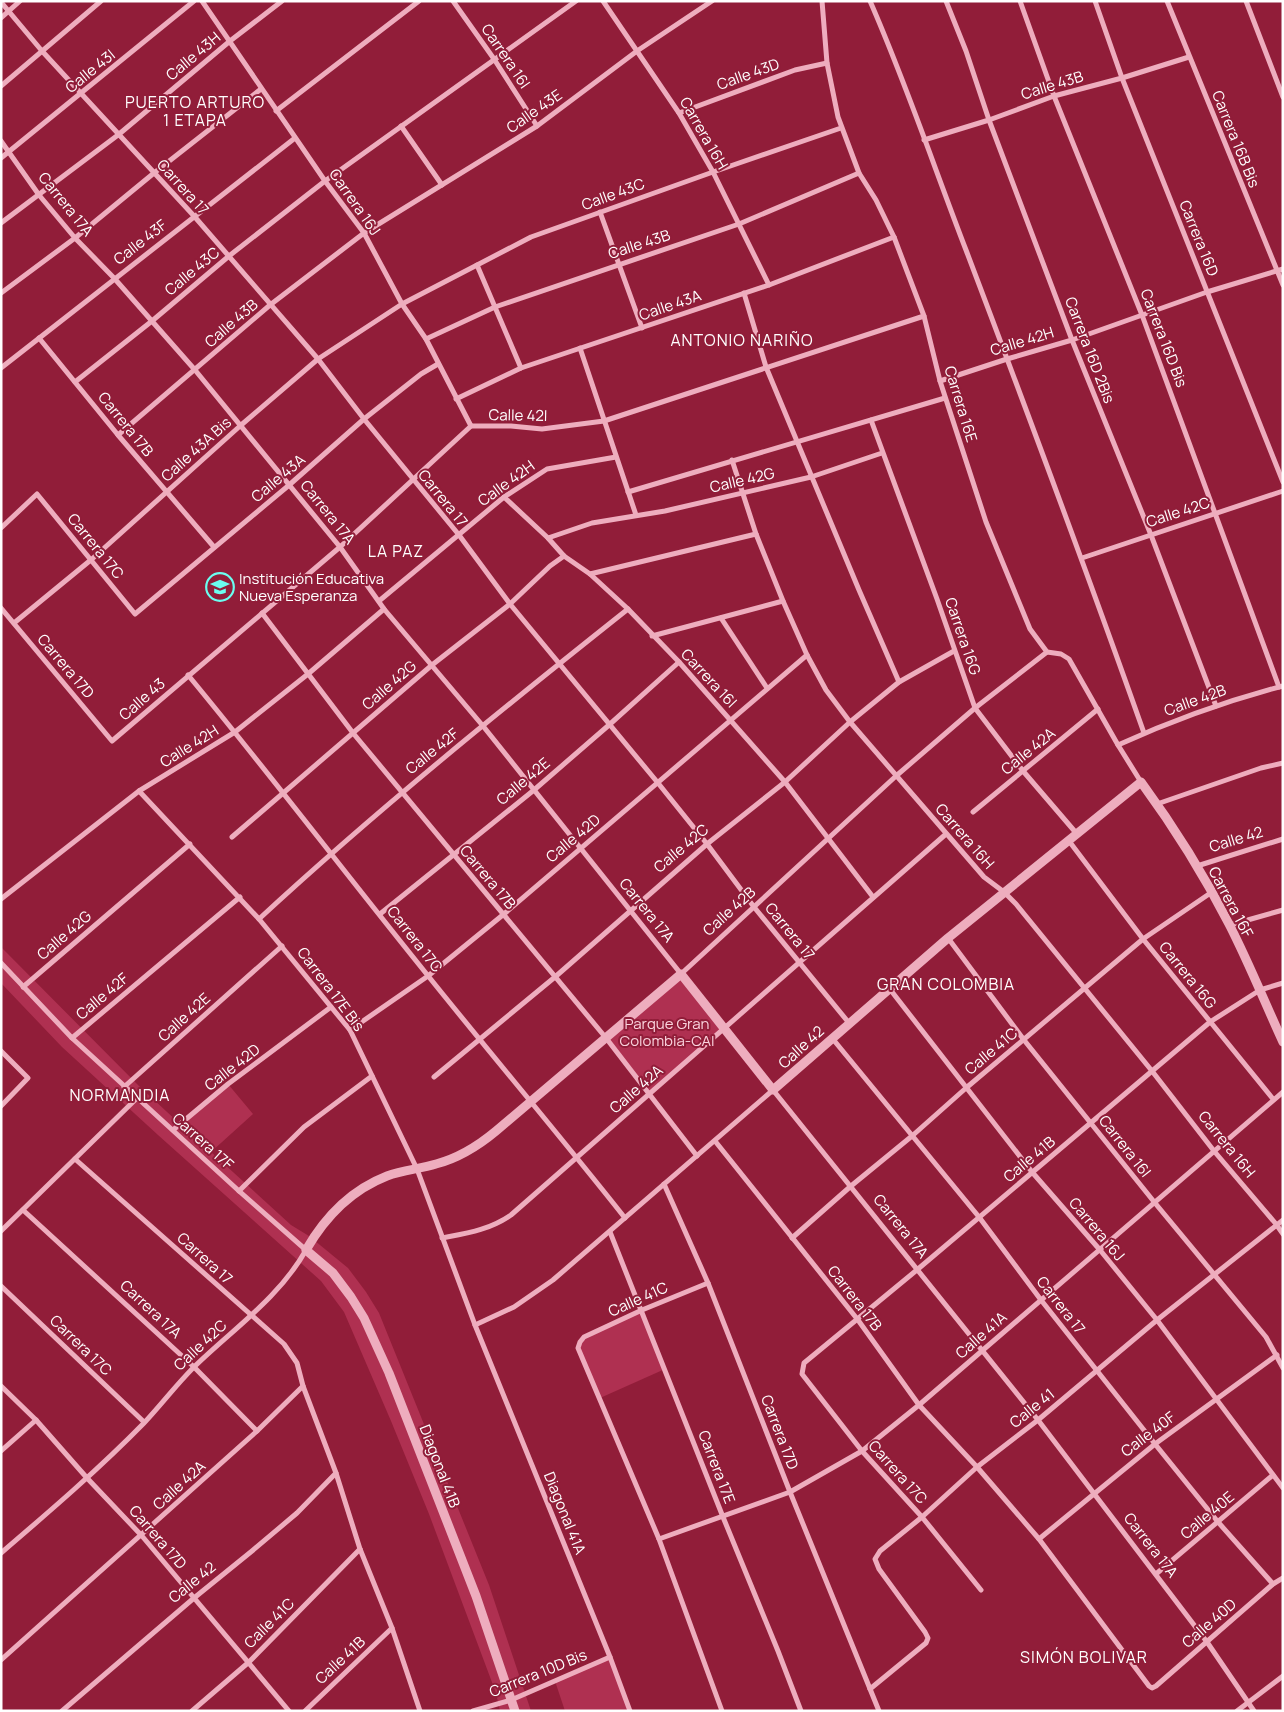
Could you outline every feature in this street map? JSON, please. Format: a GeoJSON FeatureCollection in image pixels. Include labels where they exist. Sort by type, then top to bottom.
{"type":"FeatureCollection","features":[{"type":"Feature","properties":{"kind":"street"},"geometry":{"type":"LineString","coordinates":[[1,18],[20,1]]}},
{"type":"Feature","properties":{"kind":"street"},"geometry":{"type":"LineString","coordinates":[[1,86],[102,1]]}},
{"type":"Feature","properties":{"kind":"street","name":"Calle 43I"},"geometry":{"type":"LineString","coordinates":[[1,158],[194,1]]}},
{"type":"Feature","properties":{"kind":"street","name":"Carrera 16J"},"geometry":{"type":"LineString","coordinates":[[202,1],[276,111],[364,233],[402,304],[426,339],[471,426]]}},
{"type":"Feature","properties":{"kind":"street","name":"Calle 43H"},"geometry":{"type":"LineString","coordinates":[[1,223],[118,135],[230,41],[282,1]]}},
{"type":"Feature","properties":{"kind":"street"},"geometry":{"type":"LineString","coordinates":[[276,111],[419,1]]}},
{"type":"Feature","properties":{"kind":"street","name":"Carrera 16I"},"geometry":{"type":"LineString","coordinates":[[453,1],[494,59],[537,126]]}},
{"type":"Feature","properties":{"kind":"street"},"geometry":{"type":"LineString","coordinates":[[325,180],[576,1]]}},
{"type":"Feature","properties":{"kind":"street","name":"Carrera 16H"},"geometry":{"type":"LineString","coordinates":[[603,1],[679,113],[712,172],[769,285]]}},
{"type":"Feature","properties":{"kind":"street","name":"Calle 43E"},"geometry":{"type":"LineString","coordinates":[[364,233],[537,126],[637,52],[712,1]]}},
{"type":"Feature","properties":{"kind":"street","name":"Carrera 16E"},"geometry":{"type":"LineString","coordinates":[[822,1],[827,63],[841,128],[859,173],[876,200],[894,237],[924,316],[940,381],[986,522],[1030,629],[1047,652]]}},
{"type":"Feature","properties":{"kind":"street"},"geometry":{"type":"LineString","coordinates":[[870,1],[892,52],[1082,558],[1144,733]]}},
{"type":"Feature","properties":{"kind":"street","name":"Carrera 16D 2Bis"},"geometry":{"type":"LineString","coordinates":[[946,1],[966,51],[988,120],[1072,340],[1151,535],[1216,706]]}},
{"type":"Feature","properties":{"kind":"street","name":"Carrera 16D Bis"},"geometry":{"type":"LineString","coordinates":[[1020,1],[1054,96],[1142,315],[1281,686]]}},
{"type":"Feature","properties":{"kind":"street","name":"Carrera 16D"},"geometry":{"type":"LineString","coordinates":[[1095,1],[1122,78],[1283,482]]}},
{"type":"Feature","properties":{"kind":"street","name":"Carrera 16B Bis"},"geometry":{"type":"LineString","coordinates":[[1167,1],[1280,270],[1283,285]]}},
{"type":"Feature","properties":{"kind":"street"},"geometry":{"type":"LineString","coordinates":[[1246,1],[1283,97]]}},
{"type":"Feature","properties":{"kind":"street","name":"Carrera 17"},"geometry":{"type":"LineString","coordinates":[[1,2],[42,51],[194,216],[318,358],[510,604],[658,783],[754,907],[849,1024]]}},
{"type":"Feature","properties":{"kind":"street","name":"Calle 43B"},"geometry":{"type":"LineString","coordinates":[[924,140],[988,120],[1054,96],[1122,78],[1189,57]]}},
{"type":"Feature","properties":{"kind":"street","name":"Calle 43D"},"geometry":{"type":"LineString","coordinates":[[679,113],[795,70],[827,63]]}},
{"type":"Feature","properties":{"kind":"street"},"geometry":{"type":"LineString","coordinates":[[1,293],[75,238],[261,89]]}},
{"type":"Feature","properties":{"kind":"street"},"geometry":{"type":"LineString","coordinates":[[401,126],[442,185]]}},
{"type":"Feature","properties":{"kind":"street","name":"Calle 43C"},"geometry":{"type":"LineString","coordinates":[[402,304],[531,237],[841,128]]}},
{"type":"Feature","properties":{"kind":"street","name":"Calle 43F"},"geometry":{"type":"LineString","coordinates":[[1,368],[295,138]]}},
{"type":"Feature","properties":{"kind":"street","name":"Carrera 17A"},"geometry":{"type":"LineString","coordinates":[[1,141],[39,194],[75,238],[114,278],[195,370],[288,486],[340,547],[384,609],[534,790],[629,911],[983,1350],[1156,1574],[1207,1642],[1254,1711]]}},
{"type":"Feature","properties":{"kind":"street","name":"Calle 43B"},"geometry":{"type":"LineString","coordinates":[[426,339],[495,307],[739,224],[859,173]]}},
{"type":"Feature","properties":{"kind":"street","name":"Calle 43C"},"geometry":{"type":"LineString","coordinates":[[75,382],[325,180]]}},
{"type":"Feature","properties":{"kind":"street"},"geometry":{"type":"LineString","coordinates":[[600,212],[642,328]]}},
{"type":"Feature","properties":{"kind":"street","name":"Calle 43B"},"geometry":{"type":"LineString","coordinates":[[118,435],[270,305],[364,233]]}},
{"type":"Feature","properties":{"kind":"street","name":"Calle 43A"},"geometry":{"type":"LineString","coordinates":[[456,399],[521,368],[769,285],[894,237]]}},
{"type":"Feature","properties":{"kind":"street"},"geometry":{"type":"LineString","coordinates":[[477,266],[521,368]]}},
{"type":"Feature","properties":{"kind":"street","name":"Calle 42H"},"geometry":{"type":"LineString","coordinates":[[940,381],[1007,358],[1072,340],[1207,292],[1280,270]]}},
{"type":"Feature","properties":{"kind":"street"},"geometry":{"type":"LineString","coordinates":[[744,293],[766,367],[796,443],[899,682]]}},
{"type":"Feature","properties":{"kind":"street","name":"Calle 43A Bis"},"geometry":{"type":"LineString","coordinates":[[14,622],[92,559],[318,358],[402,304]]}},
{"type":"Feature","properties":{"kind":"street","name":"Calle 42I"},"geometry":{"type":"LineString","coordinates":[[188,675],[340,547],[471,426],[542,428],[604,421],[924,316]]}},
{"type":"Feature","properties":{"kind":"street","name":"Carrera 17B"},"geometry":{"type":"LineString","coordinates":[[39,338],[118,435],[214,547]]}},
{"type":"Feature","properties":{"kind":"street"},"geometry":{"type":"LineString","coordinates":[[580,348],[636,515]]}},
{"type":"Feature","properties":{"kind":"street","name":"Calle 43A"},"geometry":{"type":"LineString","coordinates":[[135,614],[288,486],[364,419],[421,374],[438,364]]}},
{"type":"Feature","properties":{"kind":"street"},"geometry":{"type":"LineString","coordinates":[[628,492],[946,398]]}},
{"type":"Feature","properties":{"kind":"street","name":"Carrera 16G"},"geometry":{"type":"LineString","coordinates":[[871,420],[975,708],[1024,771],[1077,834]]}},
{"type":"Feature","properties":{"kind":"street","name":"Calle 42G"},"geometry":{"type":"LineString","coordinates":[[548,538],[592,523],[742,494],[811,477],[882,454]]}},
{"type":"Feature","properties":{"kind":"street","name":"Calle 42H"},"geometry":{"type":"LineString","coordinates":[[379,601],[504,497],[547,469],[616,457]]}},
{"type":"Feature","properties":{"kind":"street","name":"Carrera 16H"},"geometry":{"type":"LineString","coordinates":[[732,460],[756,534],[783,601],[807,655],[826,690],[850,722],[984,878],[1004,892],[1016,904],[1283,1234]]}},
{"type":"Feature","properties":{"kind":"street","name":"Calle 42C"},"geometry":{"type":"LineString","coordinates":[[1082,558],[1283,491]]}},
{"type":"Feature","properties":{"kind":"street","name":"Carrera 17C"},"geometry":{"type":"LineString","coordinates":[[1,528],[38,494],[135,614]]}},
{"type":"Feature","properties":{"kind":"street","name":"Carrera 16I"},"geometry":{"type":"LineString","coordinates":[[504,497],[548,538],[564,556],[590,574],[628,609],[679,662],[786,782],[873,897]]}},
{"type":"Feature","properties":{"kind":"street"},"geometry":{"type":"LineString","coordinates":[[590,574],[756,534]]}},
{"type":"Feature","properties":{"kind":"street","name":"Calle 42G"},"geometry":{"type":"LineString","coordinates":[[232,837],[432,665],[510,604],[550,566],[564,556]]}},
{"type":"Feature","properties":{"kind":"street"},"geometry":{"type":"LineString","coordinates":[[652,636],[783,601]]}},
{"type":"Feature","properties":{"kind":"street","name":"Carrera 17D"},"geometry":{"type":"LineString","coordinates":[[1,608],[112,741]]}},
{"type":"Feature","properties":{"kind":"street","name":"Calle 42H"},"geometry":{"type":"LineString","coordinates":[[1,899],[139,791],[235,732],[308,674],[384,609]]}},
{"type":"Feature","properties":{"kind":"street","name":"Calle 42F"},"geometry":{"type":"LineString","coordinates":[[259,919],[331,853],[402,792],[628,609]]}},
{"type":"Feature","properties":{"kind":"street","name":"Carrera 17B"},"geometry":{"type":"LineString","coordinates":[[262,612],[353,733],[606,1038],[697,1156]]}},
{"type":"Feature","properties":{"kind":"street"},"geometry":{"type":"LineString","coordinates":[[721,618],[767,688]]}},
{"type":"Feature","properties":{"kind":"street","name":"Calle 42C"},"geometry":{"type":"LineString","coordinates":[[434,1077],[555,977],[706,844],[786,782],[850,722],[899,682],[954,651]]}},
{"type":"Feature","properties":{"kind":"street"},"geometry":{"type":"LineString","coordinates":[[1047,652],[1061,654],[1069,659],[1141,782]]}},
{"type":"Feature","properties":{"kind":"street","name":"Calle 42B"},"geometry":{"type":"LineString","coordinates":[[417,1168],[437,1164],[476,1147],[681,974],[896,776],[975,708],[1047,652]]}},
{"type":"Feature","properties":{"kind":"street","name":"Calle 42D"},"geometry":{"type":"LineString","coordinates":[[350,1030],[428,976],[504,914],[807,655]]}},
{"type":"Feature","properties":{"kind":"street","name":"Calle 42E"},"geometry":{"type":"LineString","coordinates":[[380,914],[534,790],[679,662]]}},
{"type":"Feature","properties":{"kind":"street","name":"Carrera 17C"},"geometry":{"type":"LineString","coordinates":[[188,675],[428,976],[625,1218]]}},
{"type":"Feature","properties":{"kind":"street","name":"Calle 43"},"geometry":{"type":"LineString","coordinates":[[112,741],[188,675]]}},
{"type":"Feature","properties":{"kind":"street","name":"Calle 42B"},"geometry":{"type":"LineString","coordinates":[[1118,745],[1144,733],[1216,706],[1281,686]]}},
{"type":"Feature","properties":{"kind":"street","name":"Calle 42A"},"geometry":{"type":"LineString","coordinates":[[973,812],[1098,709]]}},
{"type":"Feature","properties":{"kind":"street"},"geometry":{"type":"LineString","coordinates":[[1157,804],[1261,768],[1283,763]]}},
{"type":"Feature","properties":{"kind":"street","name":"Carrera 16F"},"geometry":{"type":"LineString","coordinates":[[1141,782],[1157,804],[1212,892],[1230,925],[1283,1042]]}},
{"type":"Feature","properties":{"kind":"street","name":"Calle 42"},"geometry":{"type":"LineString","coordinates":[[475,1325],[514,1307],[554,1280],[889,988],[1004,892],[1069,842],[1141,782]]}},
{"type":"Feature","properties":{"kind":"street","name":"Carrera 17E Bis"},"geometry":{"type":"LineString","coordinates":[[139,791],[240,897],[350,1030],[417,1168],[475,1325]]}},
{"type":"Feature","properties":{"kind":"street","name":"Calle 42A"},"geometry":{"type":"LineString","coordinates":[[442,1238],[483,1230],[498,1224],[511,1215],[946,834]]}},
{"type":"Feature","properties":{"kind":"street","name":"Calle 42"},"geometry":{"type":"LineString","coordinates":[[1197,866],[1283,839]]}},
{"type":"Feature","properties":{"kind":"street","name":"Carrera 16G"},"geometry":{"type":"LineString","coordinates":[[1069,842],[1143,939],[1273,1099]]}},
{"type":"Feature","properties":{"kind":"street","name":"Calle 42G"},"geometry":{"type":"LineString","coordinates":[[24,987],[190,844]]}},
{"type":"Feature","properties":{"kind":"street","name":"Calle 41C"},"geometry":{"type":"LineString","coordinates":[[792,1238],[1143,939],[1212,892]]}},
{"type":"Feature","properties":{"kind":"street","name":"Calle 42F"},"geometry":{"type":"LineString","coordinates":[[72,1038],[240,897]]}},
{"type":"Feature","properties":{"kind":"street"},"geometry":{"type":"LineString","coordinates":[[1230,925],[1283,910]]}},
{"type":"Feature","properties":{"kind":"street","name":"Carrera 16I"},"geometry":{"type":"LineString","coordinates":[[948,938],[1024,1040],[1214,1276],[1266,1337],[1283,1368]]}},
{"type":"Feature","properties":{"kind":"street","name":"Calle 42E"},"geometry":{"type":"LineString","coordinates":[[124,1086],[282,946]]}},
{"type":"Feature","properties":{"kind":"street","name":"Carrera 17F"},"geometry":{"type":"LineString","coordinates":[[1,963],[72,1038],[239,1192],[306,1250]]}},
{"type":"Feature","properties":{"kind":"street","name":"Calle 41B"},"geometry":{"type":"LineString","coordinates":[[802,1368],[804,1363],[918,1270],[1210,1022],[1260,990],[1283,984]]}},
{"type":"Feature","properties":{"kind":"street","name":"Carrera 16J"},"geometry":{"type":"LineString","coordinates":[[889,988],[1032,1172],[1100,1250],[1157,1320],[1283,1488]]}},
{"type":"Feature","properties":{"kind":"street","name":"Calle 42D"},"geometry":{"type":"LineString","coordinates":[[173,1130],[228,1084],[331,1007]]}},
{"type":"Feature","properties":{"kind":"street","name":"Carrera 17"},"geometry":{"type":"LineString","coordinates":[[832,1038],[980,1217],[1041,1300],[1155,1444],[1218,1522],[1272,1584]]}},
{"type":"Feature","properties":{"kind":"street"},"geometry":{"type":"LineString","coordinates":[[1,1051],[28,1078],[1,1106]]}},
{"type":"Feature","properties":{"kind":"street"},"geometry":{"type":"LineString","coordinates":[[239,1192],[304,1127],[372,1076]]}},
{"type":"Feature","properties":{"kind":"street","name":"Calle 41A"},"geometry":{"type":"LineString","coordinates":[[659,1538],[790,1492],[862,1450],[919,1405],[1283,1092]]}},
{"type":"Feature","properties":{"kind":"street"},"geometry":{"type":"LineString","coordinates":[[1,1231],[137,1098]]}},
{"type":"Feature","properties":{"kind":"street","name":"Carrera 17B"},"geometry":{"type":"LineString","coordinates":[[715,1141],[858,1320],[919,1405],[977,1467],[1039,1539],[1121,1650],[1152,1688]]}},
{"type":"Feature","properties":{"kind":"street","name":"Carrera 17"},"geometry":{"type":"LineString","coordinates":[[75,1159],[284,1344],[296,1363],[303,1386]]}},
{"type":"Feature","properties":{"kind":"street","name":"Calle 42C"},"geometry":{"type":"LineString","coordinates":[[1,1554],[87,1478],[144,1422],[194,1368],[251,1316],[295,1269],[328,1217],[351,1196],[371,1183],[388,1175],[417,1168]]}},
{"type":"Feature","properties":{"kind":"street","name":"Carrera 17D"},"geometry":{"type":"LineString","coordinates":[[664,1184],[708,1283],[879,1711]]}},
{"type":"Feature","properties":{"kind":"street","name":"Carrera 17A"},"geometry":{"type":"LineString","coordinates":[[22,1210],[194,1368],[257,1432]]}},
{"type":"Feature","properties":{"kind":"street","name":"Calle 41"},"geometry":{"type":"LineString","coordinates":[[870,1689],[926,1643],[928,1638],[926,1632],[879,1569],[875,1559],[880,1551],[922,1517],[977,1467],[1038,1420],[1157,1320],[1283,1220]]}},
{"type":"Feature","properties":{"kind":"street","name":"Carrera 17E"},"geometry":{"type":"LineString","coordinates":[[610,1232],[801,1711]]}},
{"type":"Feature","properties":{"kind":"street","name":"Diagonal 41B"},"geometry":{"type":"LineString","coordinates":[[306,1250],[333,1273],[351,1297],[367,1325],[389,1373],[476,1596],[515,1711]]}},
{"type":"Feature","properties":{"kind":"street","name":"Calle 41C"},"geometry":{"type":"LineString","coordinates":[[659,1538],[578,1348],[584,1337],[642,1310],[708,1283]]}},
{"type":"Feature","properties":{"kind":"street","name":"Carrera 17C"},"geometry":{"type":"LineString","coordinates":[[1,1286],[144,1422]]}},
{"type":"Feature","properties":{"kind":"street","name":"Diagonal 41A"},"geometry":{"type":"LineString","coordinates":[[475,1325],[610,1657],[630,1711]]}},
{"type":"Feature","properties":{"kind":"street","name":"Calle 40F"},"geometry":{"type":"LineString","coordinates":[[1039,1539],[1155,1444],[1277,1355]]}},
{"type":"Feature","properties":{"kind":"street","name":"Carrera 17C"},"geometry":{"type":"LineString","coordinates":[[802,1368],[802,1374],[862,1450],[922,1517],[981,1590]]}},
{"type":"Feature","properties":{"kind":"street","name":"Carrera 17D"},"geometry":{"type":"LineString","coordinates":[[1,1386],[36,1420],[142,1536],[289,1711]]}},
{"type":"Feature","properties":{"kind":"street"},"geometry":{"type":"LineString","coordinates":[[303,1386],[336,1473],[360,1549],[392,1628],[420,1711]]}},
{"type":"Feature","properties":{"kind":"street","name":"Calle 42A"},"geometry":{"type":"LineString","coordinates":[[1,1660],[257,1432],[303,1386]]}},
{"type":"Feature","properties":{"kind":"street"},"geometry":{"type":"LineString","coordinates":[[1,1451],[36,1420]]}},
{"type":"Feature","properties":{"kind":"street","name":"Calle 42"},"geometry":{"type":"LineString","coordinates":[[62,1711],[194,1598],[252,1552],[336,1473]]}},
{"type":"Feature","properties":{"kind":"street","name":"Calle 40E"},"geometry":{"type":"LineString","coordinates":[[1156,1574],[1273,1475]]}},
{"type":"Feature","properties":{"kind":"street"},"geometry":{"type":"LineString","coordinates":[[659,1538],[722,1711]]}},
{"type":"Feature","properties":{"kind":"street","name":"Calle 41C"},"geometry":{"type":"LineString","coordinates":[[192,1711],[249,1662],[360,1549]]}},
{"type":"Feature","properties":{"kind":"street","name":"Calle 40D"},"geometry":{"type":"LineString","coordinates":[[1152,1688],[1272,1584],[1283,1578]]}},
{"type":"Feature","properties":{"kind":"street","name":"Calle 41B"},"geometry":{"type":"LineString","coordinates":[[304,1711],[392,1628]]}},
{"type":"Feature","properties":{"kind":"street","name":"Carrera 10D Bis"},"geometry":{"type":"LineString","coordinates":[[473,1711],[512,1700],[610,1657]]}},
{"type":"Feature","properties":{"kind":"street"},"geometry":{"type":"LineString","coordinates":[[1237,1711],[1283,1676]]}},
{"type":"Feature","properties":{"kind":"green space"},"geometry":{"type":"Polygon","coordinates":[[[1,947],[139,1086],[180,1124],[228,1084],[253,1114],[211,1152],[291,1225],[309,1236],[348,1268],[379,1313],[489,1585],[531,1711],[500,1711],[496,1693],[429,1514],[344,1312],[321,1281],[62,1047],[1,983],[1,947]]]}},
{"type":"Feature","properties":{"kind":"green space","name":"Parque Gran Colombia-CAI"},"geometry":{"type":"Polygon","coordinates":[[[681,974],[724,1028],[649,1093],[606,1038],[681,974]]]}},
{"type":"Feature","properties":{"kind":"green space"},"geometry":{"type":"Polygon","coordinates":[[[642,1310],[665,1369],[600,1398],[578,1348],[580,1342],[642,1310]]]}},
{"type":"Feature","properties":{"kind":"green space"},"geometry":{"type":"Polygon","coordinates":[[[610,1657],[630,1711],[565,1711],[555,1681],[610,1657]]]}},
{"type":"Feature","properties":{"kind":"place","name":"Institución Educativa Nueva Esperanza"},"geometry":{"type":"Point","coordinates":[220,587]}},
{"type":"Feature","properties":{"kind":"district","name":"PUERTO ARTURO 1 ETAPA"},"geometry":{"type":"Point","coordinates":[195,111]}},
{"type":"Feature","properties":{"kind":"district","name":"ANTONIO NARIÑO"},"geometry":{"type":"Point","coordinates":[742,340]}},
{"type":"Feature","properties":{"kind":"district","name":"LA PAZ"},"geometry":{"type":"Point","coordinates":[396,551]}},
{"type":"Feature","properties":{"kind":"district","name":"GRAN COLOMBIA"},"geometry":{"type":"Point","coordinates":[946,984]}},
{"type":"Feature","properties":{"kind":"district","name":"NORMANDIA"},"geometry":{"type":"Point","coordinates":[120,1095]}},
{"type":"Feature","properties":{"kind":"district","name":"SIMÓN BOLIVAR"},"geometry":{"type":"Point","coordinates":[1084,1657]}}]}
